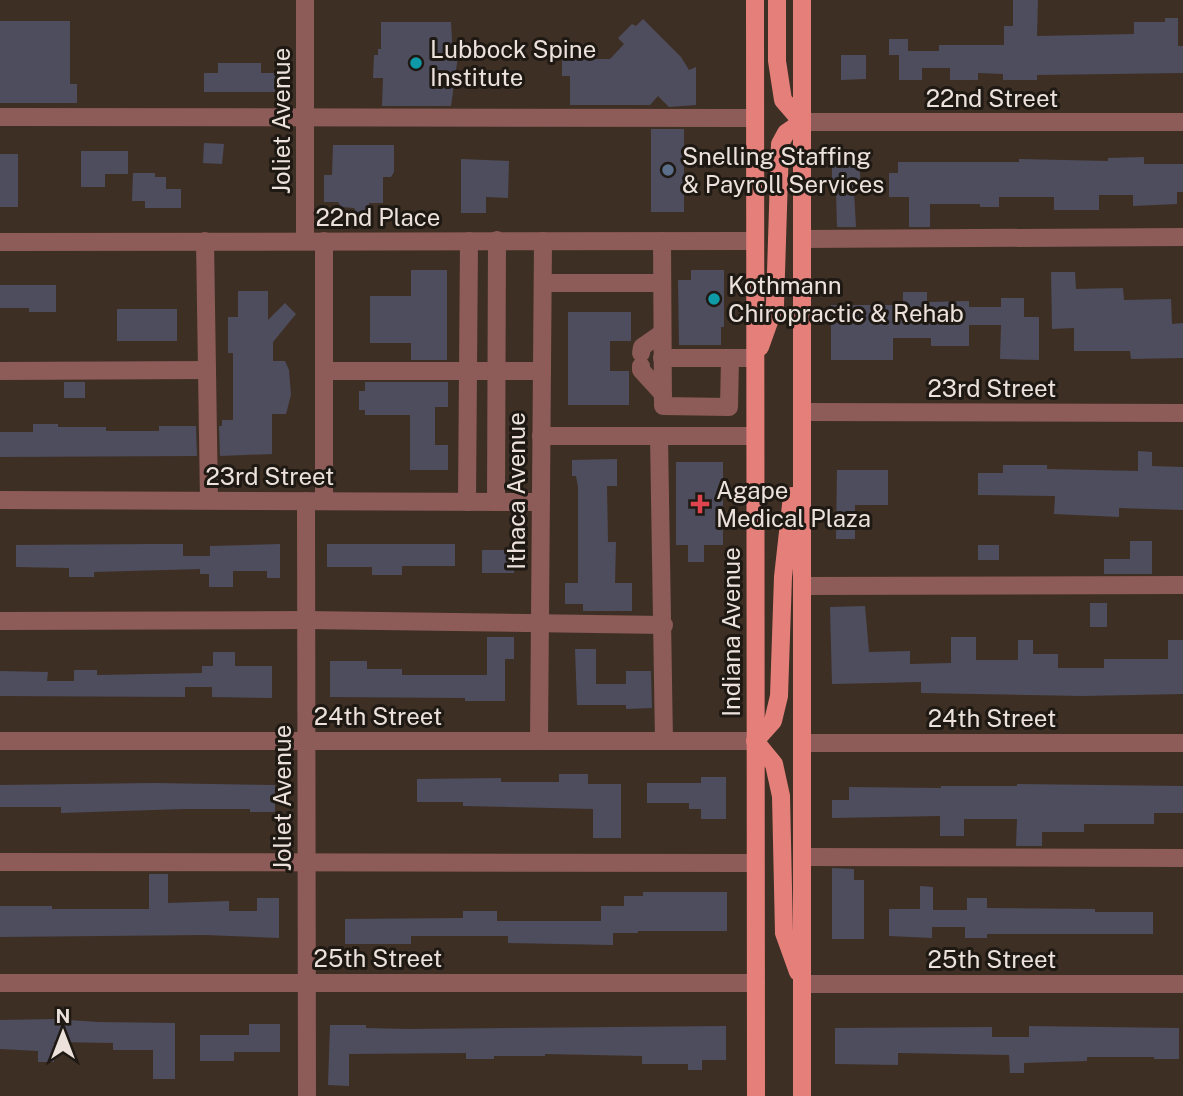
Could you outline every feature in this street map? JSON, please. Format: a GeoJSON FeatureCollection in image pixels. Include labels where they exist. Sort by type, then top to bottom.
{"type":"FeatureCollection","features":[{"type":"Feature","properties":{"kind":"main road","name":"Indiana Avenue"},"geometry":{"type":"LineString","coordinates":[[755,0],[756,1096]]}},
{"type":"Feature","properties":{"kind":"main road"},"geometry":{"type":"LineString","coordinates":[[777,0],[778,61],[783,100],[802,122]]}},
{"type":"Feature","properties":{"kind":"main road"},"geometry":{"type":"LineString","coordinates":[[802,0],[802,1096]]}},
{"type":"Feature","properties":{"kind":"main road"},"geometry":{"type":"LineString","coordinates":[[755,358],[775,305],[780,144],[786,133],[802,122]]}},
{"type":"Feature","properties":{"kind":"main road"},"geometry":{"type":"LineString","coordinates":[[802,412],[783,577],[779,696],[773,720],[755,741],[774,764],[781,796],[784,933],[802,984]]}},
{"type":"Feature","properties":{"kind":"street","name":"Joliet Avenue"},"geometry":{"type":"LineString","coordinates":[[305,0],[305,241]]}},
{"type":"Feature","properties":{"kind":"street"},"geometry":{"type":"LineString","coordinates":[[0,117],[755,118]]}},
{"type":"Feature","properties":{"kind":"street","name":"22nd Street"},"geometry":{"type":"LineString","coordinates":[[802,122],[1183,122]]}},
{"type":"Feature","properties":{"kind":"street"},"geometry":{"type":"LineString","coordinates":[[802,239],[1183,237]]}},
{"type":"Feature","properties":{"kind":"street"},"geometry":{"type":"LineString","coordinates":[[496,502],[497,240]]}},
{"type":"Feature","properties":{"kind":"street"},"geometry":{"type":"LineString","coordinates":[[205,241],[209,500]]}},
{"type":"Feature","properties":{"kind":"street","name":"Joliet Avenue"},"geometry":{"type":"LineString","coordinates":[[307,1096],[306,620],[324,371],[324,241]]}},
{"type":"Feature","properties":{"kind":"street"},"geometry":{"type":"LineString","coordinates":[[467,502],[469,241]]}},
{"type":"Feature","properties":{"kind":"street","name":"Ithaca Avenue"},"geometry":{"type":"LineString","coordinates":[[539,741],[543,241]]}},
{"type":"Feature","properties":{"kind":"street"},"geometry":{"type":"LineString","coordinates":[[662,241],[663,406],[729,407],[730,358]]}},
{"type":"Feature","properties":{"kind":"street","name":"22nd Place"},"geometry":{"type":"LineString","coordinates":[[0,242],[755,241]]}},
{"type":"Feature","properties":{"kind":"street"},"geometry":{"type":"LineString","coordinates":[[543,284],[663,283]]}},
{"type":"Feature","properties":{"kind":"street"},"geometry":{"type":"LineString","coordinates":[[663,333],[642,347],[641,360],[641,370],[663,394]]}},
{"type":"Feature","properties":{"kind":"street"},"geometry":{"type":"LineString","coordinates":[[663,358],[755,358]]}},
{"type":"Feature","properties":{"kind":"street"},"geometry":{"type":"LineString","coordinates":[[0,371],[206,370]]}},
{"type":"Feature","properties":{"kind":"street"},"geometry":{"type":"LineString","coordinates":[[324,371],[542,371]]}},
{"type":"Feature","properties":{"kind":"street","name":"23rd Street"},"geometry":{"type":"LineString","coordinates":[[802,412],[1183,413]]}},
{"type":"Feature","properties":{"kind":"street"},"geometry":{"type":"LineString","coordinates":[[541,436],[755,436]]}},
{"type":"Feature","properties":{"kind":"street"},"geometry":{"type":"LineString","coordinates":[[660,436],[664,741]]}},
{"type":"Feature","properties":{"kind":"street","name":"23rd Street"},"geometry":{"type":"LineString","coordinates":[[0,500],[541,502]]}},
{"type":"Feature","properties":{"kind":"street"},"geometry":{"type":"LineString","coordinates":[[802,586],[1183,585]]}},
{"type":"Feature","properties":{"kind":"street"},"geometry":{"type":"LineString","coordinates":[[0,621],[540,621],[664,625]]}},
{"type":"Feature","properties":{"kind":"street","name":"24th Street"},"geometry":{"type":"LineString","coordinates":[[0,741],[755,741]]}},
{"type":"Feature","properties":{"kind":"street","name":"24th Street"},"geometry":{"type":"LineString","coordinates":[[802,743],[1183,743]]}},
{"type":"Feature","properties":{"kind":"street"},"geometry":{"type":"LineString","coordinates":[[802,857],[1183,858]]}},
{"type":"Feature","properties":{"kind":"street"},"geometry":{"type":"LineString","coordinates":[[0,862],[755,863]]}},
{"type":"Feature","properties":{"kind":"street","name":"25th Street"},"geometry":{"type":"LineString","coordinates":[[0,983],[756,983]]}},
{"type":"Feature","properties":{"kind":"street","name":"25th Street"},"geometry":{"type":"LineString","coordinates":[[802,984],[1183,984]]}},
{"type":"Feature","properties":{"kind":"building"},"geometry":{"type":"Polygon","coordinates":[[[1013,0],[1038,0],[1037,36],[1134,34],[1134,22],[1165,22],[1165,18],[1178,18],[1178,46],[1183,46],[1183,73],[1037,75],[1037,80],[1003,80],[1003,74],[978,73],[978,80],[950,80],[950,68],[922,68],[922,80],[899,80],[899,55],[889,55],[889,39],[908,39],[908,51],[939,51],[939,45],[1004,45],[1004,26],[1013,26],[1013,0]]]}},
{"type":"Feature","properties":{"kind":"building"},"geometry":{"type":"Polygon","coordinates":[[[643,19],[681,57],[689,70],[696,67],[696,105],[669,107],[658,96],[650,105],[570,105],[570,76],[562,76],[562,59],[610,59],[624,44],[618,38],[632,24],[636,26],[643,19]]]}},
{"type":"Feature","properties":{"kind":"building"},"geometry":{"type":"Polygon","coordinates":[[[0,21],[70,21],[70,84],[77,84],[77,103],[0,103],[0,21]]]}},
{"type":"Feature","properties":{"kind":"building","name":"Lubbock Spine Institute"},"geometry":{"type":"Polygon","coordinates":[[[381,22],[451,22],[453,56],[458,56],[451,106],[382,106],[383,78],[373,78],[374,55],[378,55],[378,49],[381,49],[381,22]]]}},
{"type":"Feature","properties":{"kind":"building"},"geometry":{"type":"Polygon","coordinates":[[[841,55],[866,55],[866,79],[841,80],[841,55]]]}},
{"type":"Feature","properties":{"kind":"building"},"geometry":{"type":"Polygon","coordinates":[[[218,63],[261,63],[261,73],[275,73],[275,92],[204,92],[204,73],[218,73],[218,63]]]}},
{"type":"Feature","properties":{"kind":"building","name":"Snelling Staffing & Payroll Services"},"geometry":{"type":"Polygon","coordinates":[[[651,129],[684,129],[684,212],[651,212],[651,129]]]}},
{"type":"Feature","properties":{"kind":"building"},"geometry":{"type":"Polygon","coordinates":[[[204,143],[224,144],[222,164],[203,163],[204,143]]]}},
{"type":"Feature","properties":{"kind":"building"},"geometry":{"type":"Polygon","coordinates":[[[333,145],[394,145],[394,172],[391,177],[383,177],[383,203],[369,203],[369,212],[357,213],[354,208],[341,207],[338,202],[324,202],[324,175],[332,175],[333,145]]]}},
{"type":"Feature","properties":{"kind":"building"},"geometry":{"type":"Polygon","coordinates":[[[81,151],[128,151],[128,174],[105,174],[105,187],[81,187],[81,151]]]}},
{"type":"Feature","properties":{"kind":"building"},"geometry":{"type":"Polygon","coordinates":[[[0,154],[18,154],[18,207],[0,207],[0,154]]]}},
{"type":"Feature","properties":{"kind":"building"},"geometry":{"type":"Polygon","coordinates":[[[1144,157],[1144,164],[1183,164],[1183,192],[1177,192],[1177,204],[1133,206],[1133,195],[1099,195],[1099,210],[1054,210],[1054,197],[999,197],[999,207],[980,207],[980,204],[930,204],[930,227],[909,227],[909,197],[889,197],[889,173],[898,173],[898,162],[1019,162],[1019,159],[1108,161],[1108,158],[1144,157]]]}},
{"type":"Feature","properties":{"kind":"building"},"geometry":{"type":"Polygon","coordinates":[[[461,159],[509,161],[508,198],[486,197],[486,213],[461,213],[461,159]]]}},
{"type":"Feature","properties":{"kind":"building"},"geometry":{"type":"Polygon","coordinates":[[[832,163],[860,163],[860,191],[854,191],[856,227],[837,227],[836,191],[832,191],[832,163]]]}},
{"type":"Feature","properties":{"kind":"building"},"geometry":{"type":"Polygon","coordinates":[[[133,173],[155,173],[155,177],[166,177],[166,189],[181,189],[181,208],[145,208],[145,201],[132,201],[133,173]]]}},
{"type":"Feature","properties":{"kind":"building"},"geometry":{"type":"Polygon","coordinates":[[[411,270],[447,270],[447,360],[411,360],[411,343],[370,343],[370,296],[411,296],[411,270]]]}},
{"type":"Feature","properties":{"kind":"building"},"geometry":{"type":"Polygon","coordinates":[[[691,270],[724,270],[724,327],[721,327],[721,345],[679,345],[678,280],[691,280],[691,270]]]}},
{"type":"Feature","properties":{"kind":"building"},"geometry":{"type":"Polygon","coordinates":[[[1051,272],[1075,272],[1076,289],[1123,288],[1124,300],[1171,299],[1172,324],[1183,323],[1183,358],[1131,359],[1130,351],[1074,351],[1074,328],[1052,329],[1051,272]]]}},
{"type":"Feature","properties":{"kind":"building"},"geometry":{"type":"Polygon","coordinates":[[[0,285],[56,285],[56,312],[0,308],[0,285]]]}},
{"type":"Feature","properties":{"kind":"building"},"geometry":{"type":"Polygon","coordinates":[[[238,291],[268,291],[268,320],[285,303],[296,314],[273,342],[273,361],[285,361],[289,370],[291,395],[286,414],[272,414],[272,454],[220,456],[219,426],[222,426],[222,420],[233,420],[233,353],[228,353],[228,317],[238,317],[238,291]]]}},
{"type":"Feature","properties":{"kind":"building"},"geometry":{"type":"Polygon","coordinates":[[[903,292],[927,292],[927,302],[969,301],[969,307],[1001,307],[1001,298],[1024,298],[1024,317],[1039,317],[1039,360],[1000,359],[1001,325],[969,325],[969,346],[931,346],[931,338],[893,338],[893,360],[831,360],[831,305],[903,305],[903,292]]]}},
{"type":"Feature","properties":{"kind":"building"},"geometry":{"type":"Polygon","coordinates":[[[117,309],[177,309],[177,341],[117,341],[117,309]]]}},
{"type":"Feature","properties":{"kind":"building"},"geometry":{"type":"Polygon","coordinates":[[[568,312],[631,312],[631,341],[610,341],[610,371],[629,371],[629,405],[568,405],[568,312]]]}},
{"type":"Feature","properties":{"kind":"building"},"geometry":{"type":"Polygon","coordinates":[[[64,382],[85,382],[85,398],[64,398],[64,382]]]}},
{"type":"Feature","properties":{"kind":"building"},"geometry":{"type":"Polygon","coordinates":[[[365,382],[448,382],[448,407],[435,407],[435,445],[448,445],[448,470],[410,470],[410,415],[365,415],[365,410],[359,410],[359,391],[365,391],[365,382]]]}},
{"type":"Feature","properties":{"kind":"building"},"geometry":{"type":"Polygon","coordinates":[[[33,424],[106,427],[106,431],[159,431],[159,426],[196,426],[197,456],[0,457],[0,432],[33,432],[33,424]]]}},
{"type":"Feature","properties":{"kind":"building"},"geometry":{"type":"Polygon","coordinates":[[[1138,451],[1152,452],[1152,466],[1183,467],[1183,510],[1119,508],[1119,517],[1054,514],[1055,496],[978,495],[978,473],[1003,473],[1003,465],[1138,471],[1138,451]]]}},
{"type":"Feature","properties":{"kind":"building"},"geometry":{"type":"Polygon","coordinates":[[[617,459],[617,486],[607,486],[608,542],[616,542],[615,583],[632,583],[632,611],[583,611],[583,604],[565,604],[565,583],[578,583],[578,487],[576,476],[572,476],[572,460],[617,459]]]}},
{"type":"Feature","properties":{"kind":"building","name":"Agape Medical Plaza"},"geometry":{"type":"Polygon","coordinates":[[[676,462],[723,462],[723,545],[704,545],[704,562],[688,562],[688,545],[676,545],[676,462]]]}},
{"type":"Feature","properties":{"kind":"building"},"geometry":{"type":"Polygon","coordinates":[[[837,470],[888,470],[888,505],[855,505],[855,539],[836,539],[837,470]]]}},
{"type":"Feature","properties":{"kind":"building"},"geometry":{"type":"Polygon","coordinates":[[[1130,541],[1152,541],[1152,574],[1104,574],[1104,559],[1130,559],[1130,541]]]}},
{"type":"Feature","properties":{"kind":"building"},"geometry":{"type":"Polygon","coordinates":[[[183,544],[183,556],[210,556],[210,546],[280,544],[280,578],[267,578],[267,571],[233,571],[233,587],[209,587],[209,574],[200,574],[200,569],[94,572],[94,577],[69,577],[69,568],[16,567],[16,545],[183,544]]]}},
{"type":"Feature","properties":{"kind":"building"},"geometry":{"type":"Polygon","coordinates":[[[327,544],[455,544],[455,566],[402,566],[402,575],[372,575],[372,567],[327,567],[327,544]]]}},
{"type":"Feature","properties":{"kind":"building"},"geometry":{"type":"Polygon","coordinates":[[[978,545],[999,545],[999,560],[978,560],[978,545]]]}},
{"type":"Feature","properties":{"kind":"building"},"geometry":{"type":"Polygon","coordinates":[[[482,550],[514,550],[514,573],[482,573],[482,550]]]}},
{"type":"Feature","properties":{"kind":"building"},"geometry":{"type":"Polygon","coordinates":[[[1090,603],[1107,603],[1107,627],[1090,627],[1090,603]]]}},
{"type":"Feature","properties":{"kind":"building"},"geometry":{"type":"Polygon","coordinates":[[[865,606],[869,652],[910,651],[910,664],[951,663],[951,637],[976,637],[976,660],[1018,660],[1018,640],[1033,640],[1033,654],[1058,654],[1058,668],[1104,668],[1104,659],[1168,659],[1168,640],[1183,640],[1183,694],[1082,696],[921,693],[921,682],[832,684],[830,607],[865,606]]]}},
{"type":"Feature","properties":{"kind":"building"},"geometry":{"type":"Polygon","coordinates":[[[487,637],[514,637],[514,659],[505,659],[505,701],[330,697],[330,661],[367,661],[367,669],[402,669],[402,675],[487,675],[487,637]]]}},
{"type":"Feature","properties":{"kind":"building"},"geometry":{"type":"Polygon","coordinates":[[[575,649],[596,649],[596,684],[626,684],[626,671],[651,671],[652,708],[577,705],[575,649]]]}},
{"type":"Feature","properties":{"kind":"building"},"geometry":{"type":"Polygon","coordinates":[[[213,652],[235,652],[235,666],[272,666],[272,698],[212,697],[212,687],[185,687],[185,697],[0,696],[0,671],[48,672],[47,681],[74,681],[74,670],[97,670],[97,675],[202,673],[202,666],[213,666],[213,652]]]}},
{"type":"Feature","properties":{"kind":"building"},"geometry":{"type":"Polygon","coordinates":[[[559,774],[588,774],[588,784],[621,784],[621,838],[593,838],[593,809],[463,806],[463,802],[417,802],[417,779],[501,778],[501,782],[559,782],[559,774]]]}},
{"type":"Feature","properties":{"kind":"building"},"geometry":{"type":"Polygon","coordinates":[[[701,777],[726,777],[726,819],[701,819],[701,809],[689,809],[689,803],[647,803],[647,783],[701,783],[701,777]]]}},
{"type":"Feature","properties":{"kind":"building"},"geometry":{"type":"Polygon","coordinates":[[[1017,784],[1183,786],[1183,813],[1154,813],[1154,824],[1084,824],[1084,832],[1042,832],[1042,846],[1016,846],[1017,819],[964,819],[964,836],[940,836],[940,816],[832,818],[832,800],[849,800],[849,787],[941,788],[1017,784]]]}},
{"type":"Feature","properties":{"kind":"building"},"geometry":{"type":"Polygon","coordinates":[[[0,785],[275,785],[275,812],[250,812],[250,809],[184,809],[61,813],[61,807],[0,807],[0,785]]]}},
{"type":"Feature","properties":{"kind":"building"},"geometry":{"type":"Polygon","coordinates":[[[832,868],[854,869],[854,880],[864,880],[864,939],[832,939],[832,868]]]}},
{"type":"Feature","properties":{"kind":"building"},"geometry":{"type":"Polygon","coordinates":[[[149,874],[168,874],[168,903],[229,901],[229,911],[257,911],[257,898],[279,898],[279,938],[205,935],[0,937],[0,906],[149,909],[149,874]]]}},
{"type":"Feature","properties":{"kind":"building"},"geometry":{"type":"Polygon","coordinates":[[[920,886],[933,887],[933,910],[967,910],[967,898],[987,898],[987,908],[1153,912],[1153,934],[987,934],[987,938],[965,938],[965,927],[932,927],[932,938],[889,936],[889,909],[920,909],[920,886]]]}},
{"type":"Feature","properties":{"kind":"building"},"geometry":{"type":"Polygon","coordinates":[[[643,892],[727,892],[727,931],[613,933],[613,945],[508,943],[508,936],[411,936],[411,944],[345,944],[345,919],[463,918],[463,911],[497,911],[497,921],[601,921],[601,906],[624,906],[624,896],[643,896],[643,892]]]}},
{"type":"Feature","properties":{"kind":"building"},"geometry":{"type":"Polygon","coordinates":[[[0,1020],[175,1023],[175,1079],[153,1079],[153,1050],[113,1050],[113,1043],[54,1042],[54,1062],[38,1062],[38,1051],[0,1049],[0,1020]]]}},
{"type":"Feature","properties":{"kind":"building"},"geometry":{"type":"Polygon","coordinates":[[[249,1024],[280,1024],[280,1052],[234,1052],[234,1061],[200,1061],[200,1035],[249,1035],[249,1024]]]}},
{"type":"Feature","properties":{"kind":"building"},"geometry":{"type":"Polygon","coordinates":[[[330,1025],[408,1029],[726,1026],[726,1060],[702,1060],[702,1070],[688,1070],[688,1064],[642,1064],[642,1056],[545,1054],[466,1059],[466,1053],[349,1054],[349,1086],[328,1085],[330,1025]]]}},
{"type":"Feature","properties":{"kind":"building"},"geometry":{"type":"Polygon","coordinates":[[[1029,1026],[1179,1028],[1179,1059],[1087,1057],[1087,1061],[1024,1063],[1024,1073],[1010,1073],[1009,1055],[898,1053],[898,1065],[835,1064],[835,1028],[992,1027],[992,1037],[1029,1037],[1029,1026]]]}},
{"type":"Feature","properties":{"kind":"place","name":"Lubbock Spine Institute"},"geometry":{"type":"Point","coordinates":[416,63]}},
{"type":"Feature","properties":{"kind":"place","name":"Snelling Staffing & Payroll Services"},"geometry":{"type":"Point","coordinates":[668,170]}},
{"type":"Feature","properties":{"kind":"place","name":"Kothmann Chiropractic & Rehab"},"geometry":{"type":"Point","coordinates":[714,299]}},
{"type":"Feature","properties":{"kind":"place","name":"Agape Medical Plaza"},"geometry":{"type":"Point","coordinates":[700,504]}}]}
